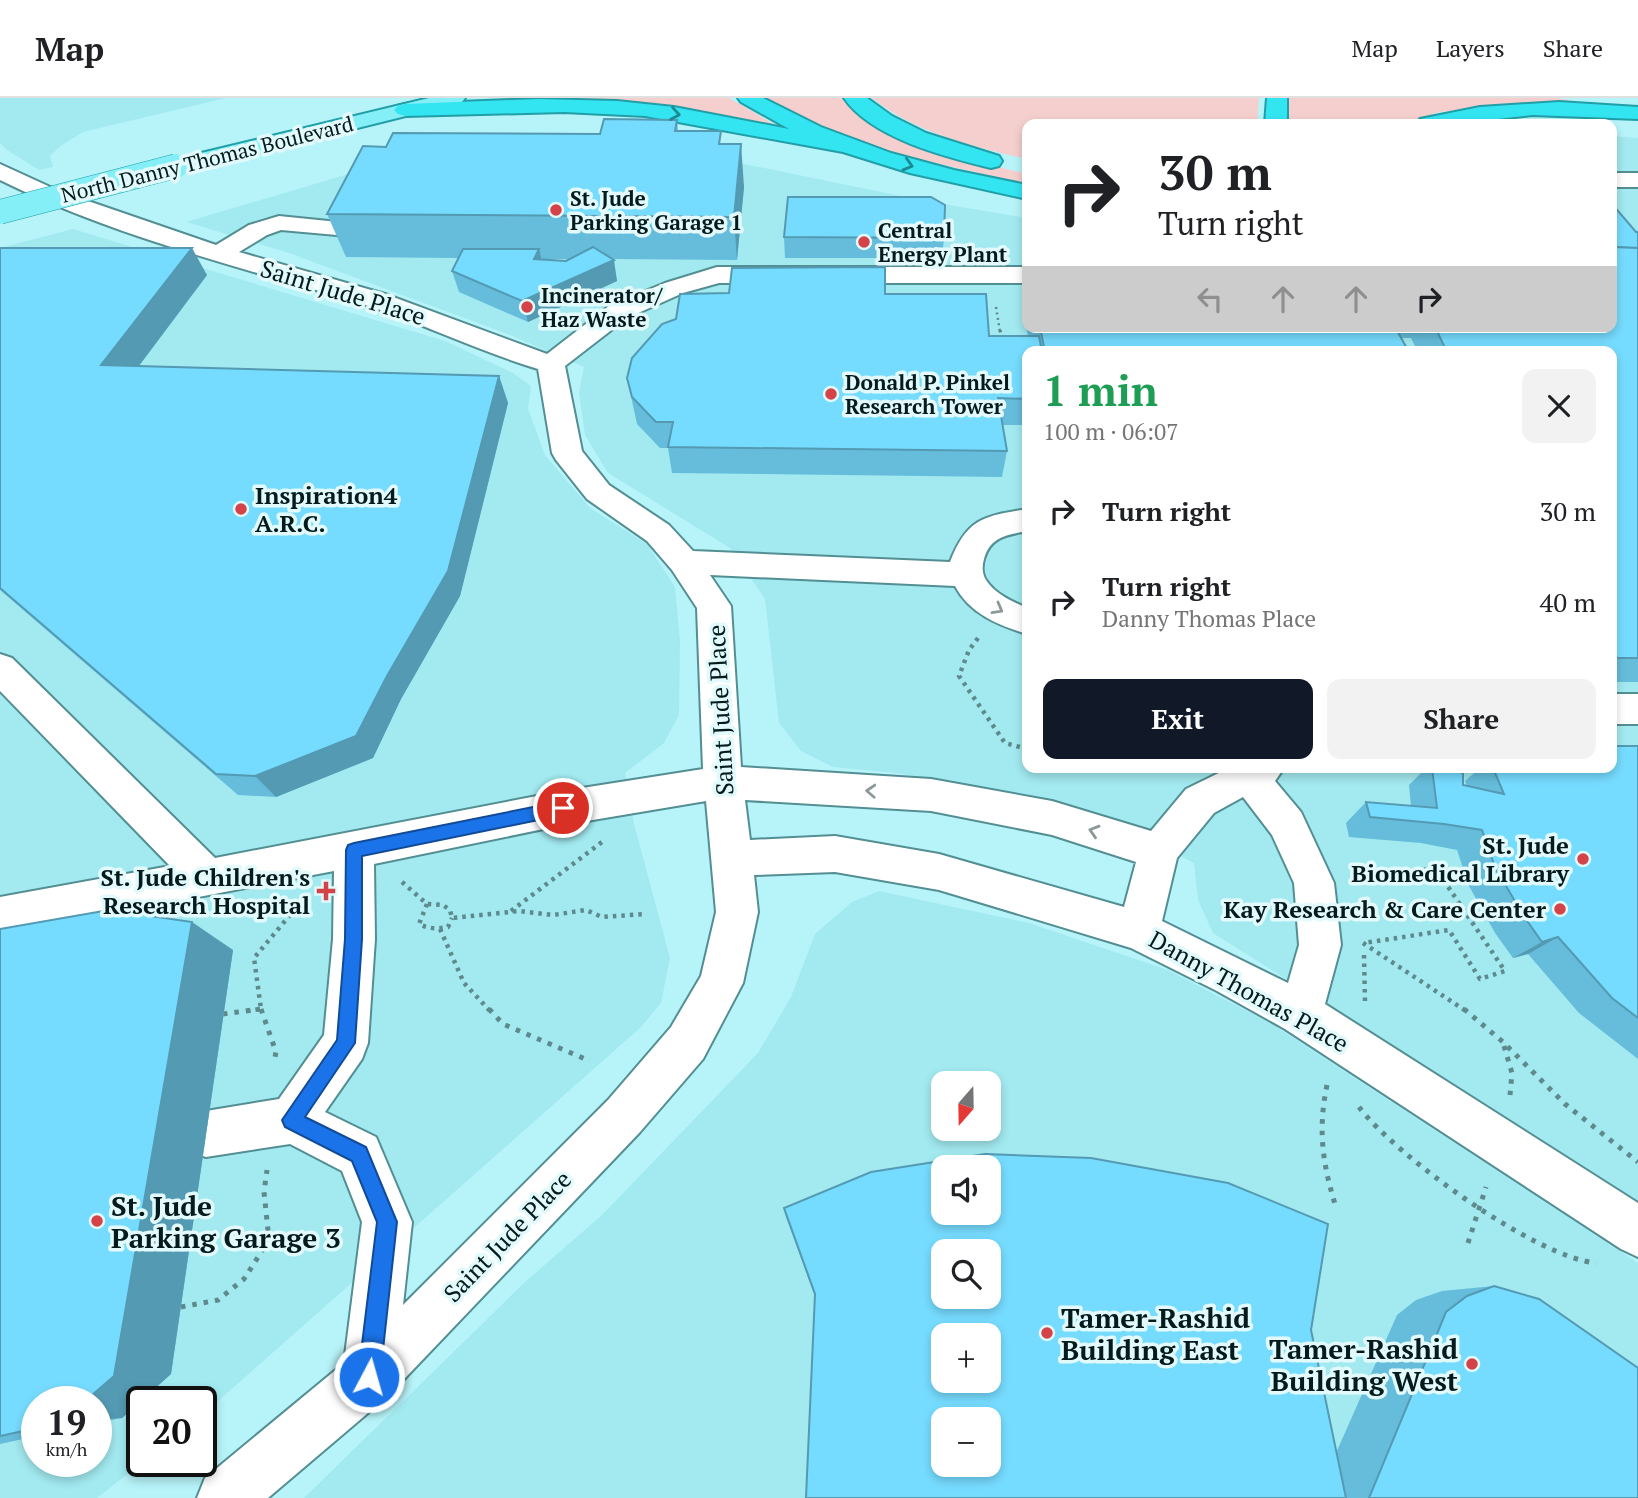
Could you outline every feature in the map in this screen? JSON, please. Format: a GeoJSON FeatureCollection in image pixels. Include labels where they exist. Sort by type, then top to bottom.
{"type":"FeatureCollection","features":[{"type":"Feature","properties":{"kind":"highway"},"geometry":{"type":"LineString","coordinates":[[748,98],[787,120],[843,145],[921,169],[1022,191]]}},
{"type":"Feature","properties":{"kind":"highway"},"geometry":{"type":"LineString","coordinates":[[854,98],[880,118],[923,139],[1016,167]]}},
{"type":"Feature","properties":{"kind":"highway"},"geometry":{"type":"LineString","coordinates":[[1277,98],[1277,119]]}},
{"type":"Feature","properties":{"kind":"highway"},"geometry":{"type":"LineString","coordinates":[[405,110],[577,105],[617,107],[697,117],[769,133],[843,145]]}},
{"type":"Feature","properties":{"kind":"highway"},"geometry":{"type":"LineString","coordinates":[[1452,119],[1480,113],[1526,110],[1638,113]]}},
{"type":"Feature","properties":{"kind":"main road","name":"North Danny Thomas Boulevard"},"geometry":{"type":"LineString","coordinates":[[0,212],[455,98]]}},
{"type":"Feature","properties":{"kind":"street","name":"Saint Jude Place"},"geometry":{"type":"LineString","coordinates":[[0,171],[51,196],[219,254],[376,300],[517,354],[551,364],[567,453],[598,492],[652,527],[684,562],[714,606],[723,782],[737,912],[721,984],[687,1043],[624,1116],[369,1377],[225,1498]]}},
{"type":"Feature","properties":{"kind":"street"},"geometry":{"type":"LineString","coordinates":[[1617,180],[1638,180]]}},
{"type":"Feature","properties":{"kind":"street"},"geometry":{"type":"LineString","coordinates":[[219,254],[258,230],[279,223],[359,230]]}},
{"type":"Feature","properties":{"kind":"street"},"geometry":{"type":"LineString","coordinates":[[551,364],[618,312],[674,288],[717,275],[1022,275]]}},
{"type":"Feature","properties":{"kind":"street"},"geometry":{"type":"LineString","coordinates":[[1022,521],[998,525],[981,535],[967,557],[967,575],[975,592],[986,603],[1022,619]]}},
{"type":"Feature","properties":{"kind":"street"},"geometry":{"type":"LineString","coordinates":[[684,562],[967,575]]}},
{"type":"Feature","properties":{"kind":"street"},"geometry":{"type":"LineString","coordinates":[[0,668],[207,877]]}},
{"type":"Feature","properties":{"kind":"street"},"geometry":{"type":"LineString","coordinates":[[1617,709],[1638,709]]}},
{"type":"Feature","properties":{"kind":"street"},"geometry":{"type":"LineString","coordinates":[[1139,931],[1159,851],[1200,801],[1255,773]]}},
{"type":"Feature","properties":{"kind":"street"},"geometry":{"type":"LineString","coordinates":[[1258,773],[1287,824],[1314,883],[1320,945],[1301,1014]]}},
{"type":"Feature","properties":{"kind":"street"},"geometry":{"type":"LineString","coordinates":[[0,916],[563,808],[723,782],[931,795],[1052,818],[1159,851]]}},
{"type":"Feature","properties":{"kind":"street"},"geometry":{"type":"LineString","coordinates":[[292,1120],[346,1043],[354,939],[354,850]]}},
{"type":"Feature","properties":{"kind":"street","name":"Danny Thomas Place"},"geometry":{"type":"LineString","coordinates":[[733,858],[835,854],[939,872],[1139,931],[1232,976],[1301,1014],[1638,1232]]}},
{"type":"Feature","properties":{"kind":"street"},"geometry":{"type":"LineString","coordinates":[[206,1134],[292,1120],[359,1154],[387,1222],[369,1377]]}},
{"type":"Feature","properties":{"kind":"path"},"geometry":{"type":"LineString","coordinates":[[996,306],[1003,347]]}},
{"type":"Feature","properties":{"kind":"path"},"geometry":{"type":"LineString","coordinates":[[982,632],[969,650],[959,676],[1005,743],[1022,748]]}},
{"type":"Feature","properties":{"kind":"path"},"geometry":{"type":"LineString","coordinates":[[510,912],[609,836]]}},
{"type":"Feature","properties":{"kind":"path"},"geometry":{"type":"LineString","coordinates":[[1360,874],[1436,869],[1505,971],[1480,979],[1449,930],[1363,943]]}},
{"type":"Feature","properties":{"kind":"path"},"geometry":{"type":"LineString","coordinates":[[397,879],[427,904],[443,905],[450,910],[452,918],[448,927],[428,929],[419,924],[427,904]]}},
{"type":"Feature","properties":{"kind":"path"},"geometry":{"type":"LineString","coordinates":[[273,1072],[275,1052],[261,1009],[254,958],[268,938],[307,895]]}},
{"type":"Feature","properties":{"kind":"path"},"geometry":{"type":"LineString","coordinates":[[452,918],[510,912],[553,915],[586,910],[602,917],[645,914]]}},
{"type":"Feature","properties":{"kind":"path"},"geometry":{"type":"LineString","coordinates":[[440,929],[464,983],[503,1024],[590,1061]]}},
{"type":"Feature","properties":{"kind":"path"},"geometry":{"type":"LineString","coordinates":[[1363,943],[1453,1000],[1503,1042],[1565,1104],[1638,1162]]}},
{"type":"Feature","properties":{"kind":"path"},"geometry":{"type":"LineString","coordinates":[[1335,1204],[1323,1166],[1322,1108],[1329,1076],[1362,1023],[1365,998],[1363,943]]}},
{"type":"Feature","properties":{"kind":"path"},"geometry":{"type":"LineString","coordinates":[[223,1014],[261,1009]]}},
{"type":"Feature","properties":{"kind":"path"},"geometry":{"type":"LineString","coordinates":[[1503,1042],[1511,1073],[1510,1106]]}},
{"type":"Feature","properties":{"kind":"path"},"geometry":{"type":"LineString","coordinates":[[1357,1102],[1362,1113],[1384,1136],[1480,1207],[1550,1249],[1587,1262],[1608,1264]]}},
{"type":"Feature","properties":{"kind":"path"},"geometry":{"type":"LineString","coordinates":[[181,1307],[218,1300],[243,1279],[269,1240],[264,1192],[268,1165]]}},
{"type":"Feature","properties":{"kind":"path"},"geometry":{"type":"LineString","coordinates":[[1468,1243],[1489,1180]]}},
{"type":"Feature","properties":{"kind":"shaded area"},"geometry":{"type":"Polygon","coordinates":[[[0,98],[226,98],[83,132],[50,156],[53,167],[39,170],[0,143],[0,98]]]}},
{"type":"Feature","properties":{"kind":"shaded area"},"geometry":{"type":"Polygon","coordinates":[[[566,98],[729,98],[779,127],[723,114],[668,106],[611,101],[554,101],[566,98]]]}},
{"type":"Feature","properties":{"kind":"shaded area"},"geometry":{"type":"Polygon","coordinates":[[[766,98],[844,98],[861,112],[905,136],[956,155],[1022,173],[1022,183],[884,151],[809,121],[766,98]]]}},
{"type":"Feature","properties":{"kind":"shaded area"},"geometry":{"type":"Polygon","coordinates":[[[872,98],[1259,98],[1257,119],[1022,119],[1022,158],[966,144],[926,130],[872,98]]]}},
{"type":"Feature","properties":{"kind":"shaded area"},"geometry":{"type":"Polygon","coordinates":[[[1286,98],[1558,98],[1596,105],[1493,106],[1440,112],[1417,119],[1288,119],[1286,98]]]}},
{"type":"Feature","properties":{"kind":"shaded area"},"geometry":{"type":"Polygon","coordinates":[[[533,134],[609,136],[925,201],[1022,217],[1022,333],[1617,333],[1617,136],[1638,138],[1638,1202],[1213,933],[1198,900],[1194,863],[1118,824],[1017,794],[896,773],[833,767],[801,751],[779,723],[765,599],[730,548],[608,473],[585,435],[579,393],[584,367],[510,335],[289,253],[186,222],[382,164],[533,134]]]}},
{"type":"Feature","properties":{"kind":"shaded area","name":"St. Jude Children's Research Hospital"},"geometry":{"type":"Polygon","coordinates":[[[73,229],[445,341],[513,373],[531,386],[528,409],[545,455],[590,508],[647,544],[675,587],[680,642],[679,715],[664,743],[625,773],[634,824],[670,958],[661,1003],[640,1028],[217,1402],[217,1386],[126,1386],[126,1475],[97,1498],[0,1498],[0,248],[73,229]]]}},
{"type":"Feature","properties":{"kind":"shaded area"},"geometry":{"type":"Polygon","coordinates":[[[879,891],[1029,923],[1168,970],[1272,1024],[1638,1263],[1638,1498],[304,1498],[525,1282],[602,1215],[758,1053],[791,997],[815,934],[852,902],[879,891]]]}},
{"type":"Feature","properties":{"kind":"building"},"geometry":{"type":"Polygon","coordinates":[[[604,119],[677,120],[675,131],[721,131],[719,144],[741,144],[734,217],[327,214],[363,146],[386,147],[393,133],[600,134],[604,119]]]}},
{"type":"Feature","properties":{"kind":"building"},"geometry":{"type":"Polygon","coordinates":[[[788,197],[931,197],[945,205],[944,238],[784,237],[788,197]]]}},
{"type":"Feature","properties":{"kind":"building"},"geometry":{"type":"Polygon","coordinates":[[[1617,210],[1638,232],[1638,248],[1617,247],[1617,210]]]}},
{"type":"Feature","properties":{"kind":"building"},"geometry":{"type":"Polygon","coordinates":[[[593,247],[614,260],[522,301],[452,271],[463,249],[539,249],[534,259],[566,261],[593,247]]]}},
{"type":"Feature","properties":{"kind":"building"},"geometry":{"type":"Polygon","coordinates":[[[1617,247],[1638,248],[1638,658],[1617,658],[1617,346],[1444,346],[1438,333],[1617,333],[1617,247]]]}},
{"type":"Feature","properties":{"kind":"building","name":"Inspiration4 A.R.C."},"geometry":{"type":"Polygon","coordinates":[[[0,248],[192,248],[101,365],[499,376],[448,571],[387,676],[356,736],[255,776],[216,774],[0,588],[0,248]]]}},
{"type":"Feature","properties":{"kind":"building","name":"Donald P. Pinkel Research Tower"},"geometry":{"type":"Polygon","coordinates":[[[885,267],[885,294],[986,294],[989,336],[1039,336],[1041,346],[1022,346],[1022,399],[998,398],[1007,451],[668,447],[673,422],[656,422],[632,397],[627,378],[632,358],[662,324],[676,319],[680,294],[729,293],[732,268],[885,267]]]}},
{"type":"Feature","properties":{"kind":"building"},"geometry":{"type":"Polygon","coordinates":[[[1041,333],[1398,333],[1406,346],[1044,346],[1041,333]]]}},
{"type":"Feature","properties":{"kind":"building","name":"Kay Research & Care Center"},"geometry":{"type":"Polygon","coordinates":[[[1617,746],[1638,746],[1638,1018],[1612,998],[1558,937],[1542,942],[1495,867],[1482,830],[1370,817],[1366,802],[1437,808],[1433,773],[1463,773],[1463,785],[1504,794],[1495,773],[1617,773],[1617,746]]]}},
{"type":"Feature","properties":{"kind":"building","name":"St. Jude Parking Garage 3"},"geometry":{"type":"Polygon","coordinates":[[[109,910],[192,922],[114,1376],[102,1386],[21,1386],[21,1431],[0,1436],[0,929],[109,910]]]}},
{"type":"Feature","properties":{"kind":"building","name":"Tamer-Rashid Building East"},"geometry":{"type":"Polygon","coordinates":[[[985,1154],[1091,1158],[1228,1183],[1328,1224],[1311,1330],[1346,1498],[806,1498],[815,1294],[784,1208],[871,1172],[931,1163],[931,1225],[1001,1225],[1001,1155],[979,1155],[985,1154]]]}},
{"type":"Feature","properties":{"kind":"building","name":"Tamer-Rashid Building West"},"geometry":{"type":"Polygon","coordinates":[[[1494,1286],[1539,1299],[1638,1368],[1638,1498],[1369,1498],[1446,1312],[1467,1296],[1494,1286]]]}},
{"type":"Feature","properties":{"kind":"place","name":"St. Jude Parking Garage 1"},"geometry":{"type":"Point","coordinates":[556,210]}},
{"type":"Feature","properties":{"kind":"place","name":"Central Energy Plant"},"geometry":{"type":"Point","coordinates":[864,242]}},
{"type":"Feature","properties":{"kind":"place","name":"Incinerator/ Haz Waste"},"geometry":{"type":"Point","coordinates":[527,307]}},
{"type":"Feature","properties":{"kind":"place","name":"Donald P. Pinkel Research Tower"},"geometry":{"type":"Point","coordinates":[831,394]}},
{"type":"Feature","properties":{"kind":"place","name":"Inspiration4 A.R.C."},"geometry":{"type":"Point","coordinates":[241,509]}},
{"type":"Feature","properties":{"kind":"place","name":"St. Jude Biomedical Library"},"geometry":{"type":"Point","coordinates":[1583,859]}},
{"type":"Feature","properties":{"kind":"place","name":"St. Jude Children's Research Hospital"},"geometry":{"type":"Point","coordinates":[326,891]}},
{"type":"Feature","properties":{"kind":"place","name":"Kay Research & Care Center"},"geometry":{"type":"Point","coordinates":[1560,909]}},
{"type":"Feature","properties":{"kind":"place","name":"St. Jude Parking Garage 3"},"geometry":{"type":"Point","coordinates":[97,1221]}},
{"type":"Feature","properties":{"kind":"place","name":"Tamer-Rashid Building East"},"geometry":{"type":"Point","coordinates":[1047,1333]}},
{"type":"Feature","properties":{"kind":"place","name":"Tamer-Rashid Building West"},"geometry":{"type":"Point","coordinates":[1472,1364]}},
{"type":"Feature","properties":{"kind":"route"},"geometry":{"type":"LineString","coordinates":[[369,1377],[387,1222],[359,1154],[292,1120],[346,1043],[354,939],[354,850],[563,808]]}}]}
